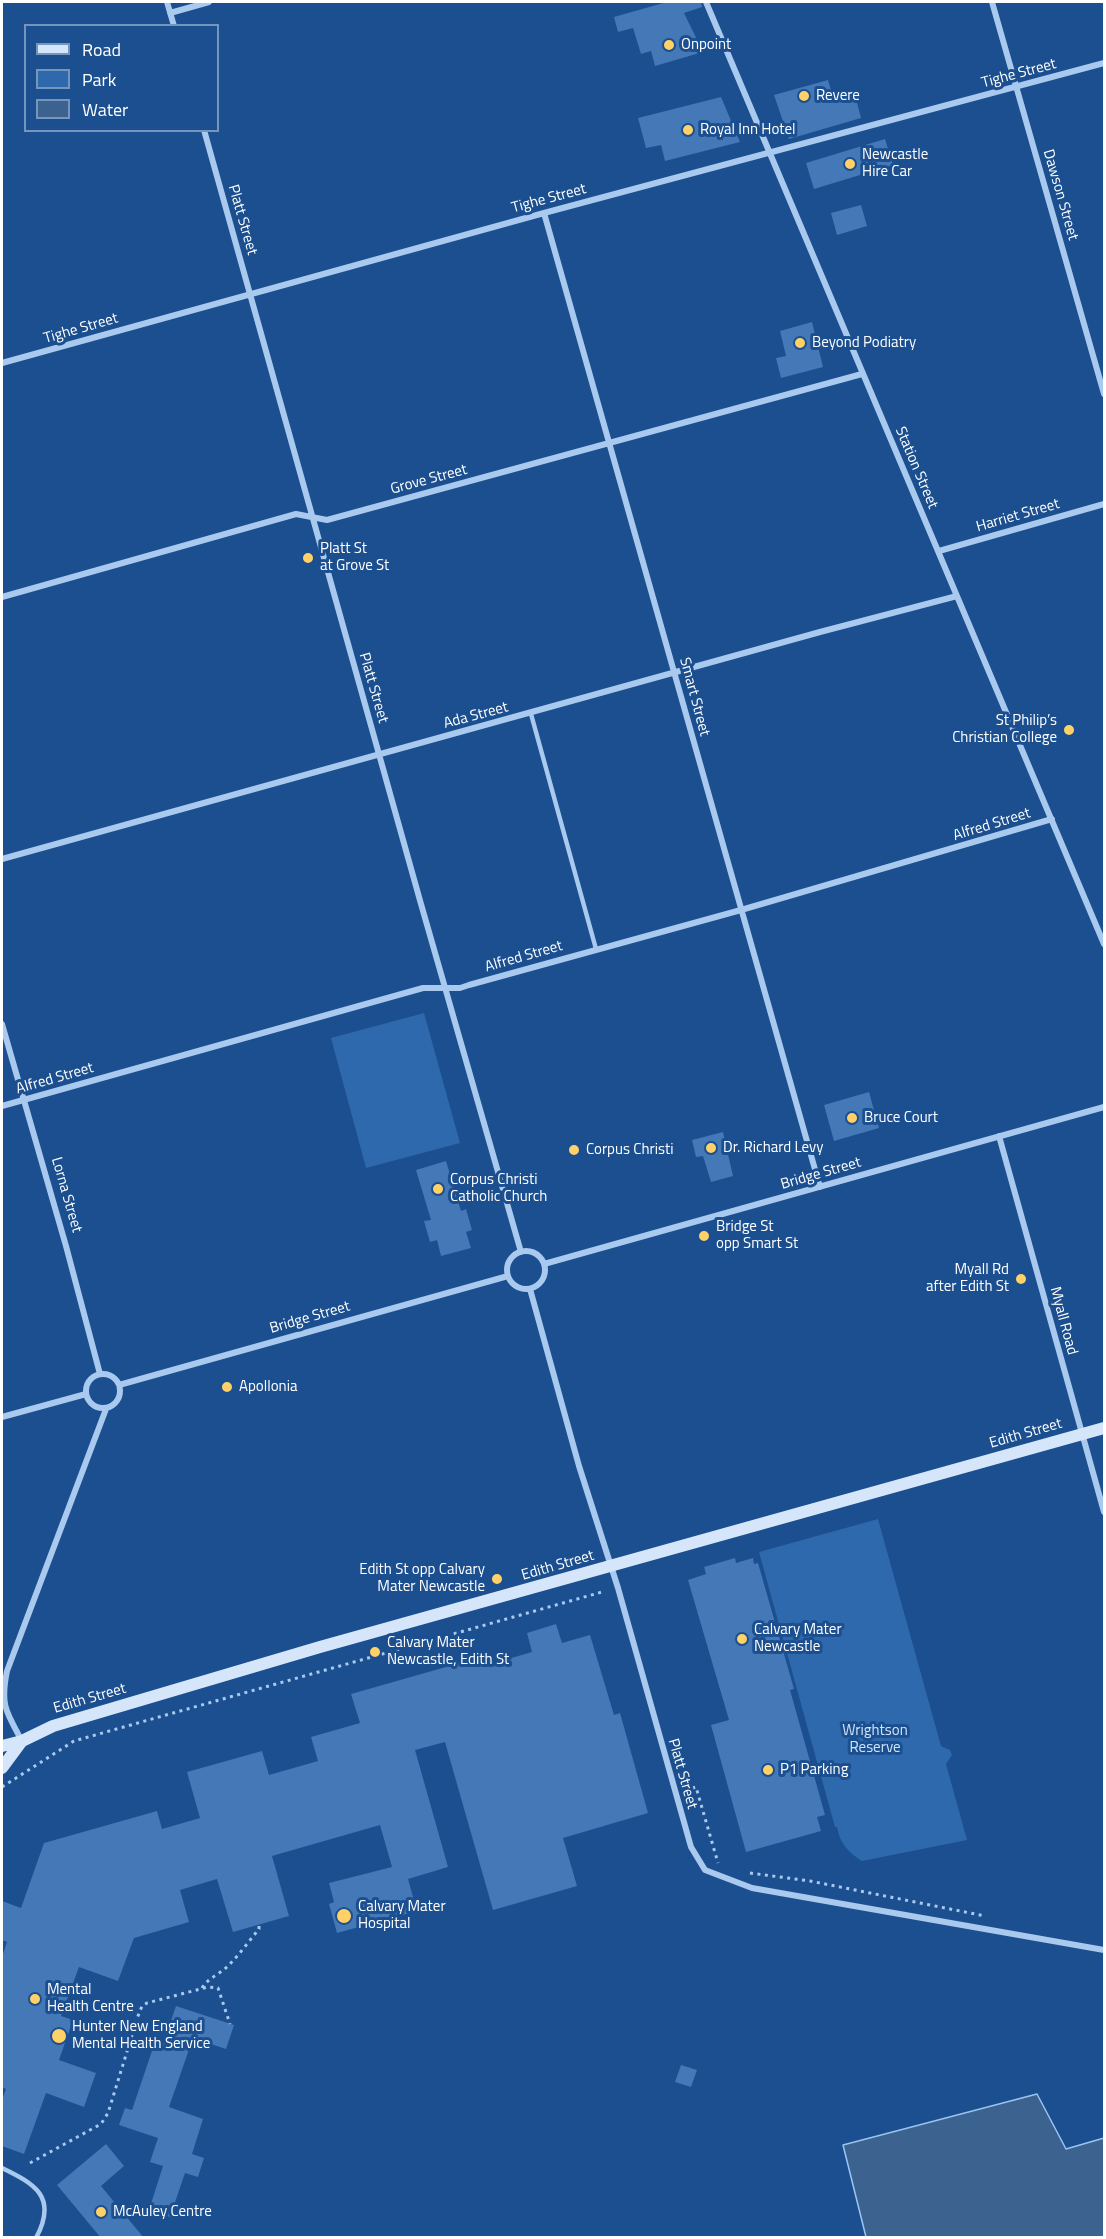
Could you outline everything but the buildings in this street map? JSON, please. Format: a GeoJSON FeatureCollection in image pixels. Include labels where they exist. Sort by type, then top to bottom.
{"type":"FeatureCollection","features":[{"type":"Feature","properties":{"kind":"main road","name":"Edith Street"},"geometry":{"type":"LineString","coordinates":[[22,1741],[46,1728],[320,1647],[1104,1428]]}},
{"type":"Feature","properties":{"kind":"main road"},"geometry":{"type":"LineString","coordinates":[[2,1746],[22,1741]]}},
{"type":"Feature","properties":{"kind":"main road"},"geometry":{"type":"LineString","coordinates":[[2,1768],[22,1741]]}},
{"type":"Feature","properties":{"kind":"street"},"geometry":{"type":"LineString","coordinates":[[167,2],[173,24]]}},
{"type":"Feature","properties":{"kind":"street"},"geometry":{"type":"LineString","coordinates":[[170,13],[209,2]]}},
{"type":"Feature","properties":{"kind":"street","name":"Station Street"},"geometry":{"type":"LineString","coordinates":[[706,2],[1104,944]]}},
{"type":"Feature","properties":{"kind":"street","name":"Dawson Street"},"geometry":{"type":"LineString","coordinates":[[992,2],[1101,370],[1104,394]]}},
{"type":"Feature","properties":{"kind":"street","name":"Tighe Street"},"geometry":{"type":"LineString","coordinates":[[2,363],[544,213],[1104,63]]}},
{"type":"Feature","properties":{"kind":"street","name":"Platt Street"},"geometry":{"type":"LineString","coordinates":[[205,132],[444,987],[521,1251]]}},
{"type":"Feature","properties":{"kind":"street","name":"Smart Street"},"geometry":{"type":"LineString","coordinates":[[544,213],[820,1187]]}},
{"type":"Feature","properties":{"kind":"street","name":"Grove Street"},"geometry":{"type":"LineString","coordinates":[[2,597],[297,514],[327,520],[862,374]]}},
{"type":"Feature","properties":{"kind":"street","name":"Harriet Street"},"geometry":{"type":"LineString","coordinates":[[939,551],[1104,504]]}},
{"type":"Feature","properties":{"kind":"street","name":"Ada Street"},"geometry":{"type":"LineString","coordinates":[[2,859],[957,596]]}},
{"type":"Feature","properties":{"kind":"street","name":"Alfred Street"},"geometry":{"type":"LineString","coordinates":[[2,1106],[423,988],[460,988],[741,910],[1052,819]]}},
{"type":"Feature","properties":{"kind":"street","name":"Lorna Street"},"geometry":{"type":"LineString","coordinates":[[2,1024],[100,1374]]}},
{"type":"Feature","properties":{"kind":"street","name":"Bridge Street"},"geometry":{"type":"LineString","coordinates":[[544,1264],[1104,1107]]}},
{"type":"Feature","properties":{"kind":"street","name":"Myall Road"},"geometry":{"type":"LineString","coordinates":[[999,1136],[1104,1512]]}},
{"type":"Feature","properties":{"kind":"street"},"geometry":{"type":"LineString","coordinates":[[521,1251],[532,1252],[544,1264],[543,1277],[538,1284],[530,1288],[517,1287],[508,1276],[509,1261],[521,1251]]}},
{"type":"Feature","properties":{"kind":"street","name":"Bridge Street"},"geometry":{"type":"LineString","coordinates":[[119,1385],[508,1276]]}},
{"type":"Feature","properties":{"kind":"street","name":"Platt Street"},"geometry":{"type":"LineString","coordinates":[[530,1288],[576,1455],[611,1566],[691,1847],[705,1870],[752,1888],[1104,1950]]}},
{"type":"Feature","properties":{"kind":"street"},"geometry":{"type":"LineString","coordinates":[[22,1741],[3,1703],[2,1690],[7,1671],[106,1409],[118,1400],[119,1385],[109,1375],[100,1374],[88,1381],[86,1394],[93,1406],[106,1409]]}},
{"type":"Feature","properties":{"kind":"street"},"geometry":{"type":"LineString","coordinates":[[2,1417],[86,1394]]}},
{"type":"Feature","properties":{"kind":"street"},"geometry":{"type":"LineString","coordinates":[[2,1679],[7,1671]]}},
{"type":"Feature","properties":{"kind":"lane"},"geometry":{"type":"LineString","coordinates":[[531,714],[596,950]]}},
{"type":"Feature","properties":{"kind":"lane"},"geometry":{"type":"LineString","coordinates":[[2,2168],[24,2179],[40,2193],[44,2205],[44,2216],[36,2238]]}},
{"type":"Feature","properties":{"kind":"path"},"geometry":{"type":"LineString","coordinates":[[2,1787],[74,1742],[602,1592]]}},
{"type":"Feature","properties":{"kind":"path"},"geometry":{"type":"LineString","coordinates":[[696,1787],[718,1864]]}},
{"type":"Feature","properties":{"kind":"path"},"geometry":{"type":"LineString","coordinates":[[748,1873],[810,1881],[992,1917]]}},
{"type":"Feature","properties":{"kind":"path"},"geometry":{"type":"LineString","coordinates":[[201,1989],[210,1977],[231,1963],[259,1929],[259,1924]]}},
{"type":"Feature","properties":{"kind":"path"},"geometry":{"type":"LineString","coordinates":[[30,2163],[101,2124],[108,2113],[142,2006],[213,1986],[218,1988],[230,2024]]}},
{"type":"Feature","properties":{"kind":"green space"},"geometry":{"type":"Polygon","coordinates":[[[424,1013],[460,1143],[366,1168],[331,1038],[424,1013]]]}},
{"type":"Feature","properties":{"kind":"green space","name":"Wrightson Reserve"},"geometry":{"type":"Polygon","coordinates":[[[878,1519],[941,1746],[950,1750],[952,1755],[946,1764],[967,1840],[862,1861],[845,1847],[835,1827],[759,1552],[878,1519]]]}},
{"type":"Feature","properties":{"kind":"water"},"geometry":{"type":"Polygon","coordinates":[[[1037,2094],[1066,2149],[1104,2138],[1104,2237],[866,2237],[843,2145],[1037,2094]]]}},
{"type":"Feature","properties":{"kind":"place","name":"Onpoint"},"geometry":{"type":"Point","coordinates":[669,45]}},
{"type":"Feature","properties":{"kind":"place","name":"Revere"},"geometry":{"type":"Point","coordinates":[804,96]}},
{"type":"Feature","properties":{"kind":"place","name":"Royal Inn Hotel"},"geometry":{"type":"Point","coordinates":[688,130]}},
{"type":"Feature","properties":{"kind":"place","name":"Newcastle Hire Car"},"geometry":{"type":"Point","coordinates":[850,164]}},
{"type":"Feature","properties":{"kind":"place","name":"Beyond Podiatry"},"geometry":{"type":"Point","coordinates":[800,343]}},
{"type":"Feature","properties":{"kind":"place","name":"Platt St at Grove St"},"geometry":{"type":"Point","coordinates":[308,558]}},
{"type":"Feature","properties":{"kind":"place","name":"St Philip’s Christian College"},"geometry":{"type":"Point","coordinates":[1069,730]}},
{"type":"Feature","properties":{"kind":"place","name":"Bruce Court"},"geometry":{"type":"Point","coordinates":[852,1118]}},
{"type":"Feature","properties":{"kind":"place","name":"Dr. Richard Levy"},"geometry":{"type":"Point","coordinates":[711,1148]}},
{"type":"Feature","properties":{"kind":"place","name":"Corpus Christi"},"geometry":{"type":"Point","coordinates":[574,1150]}},
{"type":"Feature","properties":{"kind":"place","name":"Corpus Christi Catholic Church"},"geometry":{"type":"Point","coordinates":[438,1189]}},
{"type":"Feature","properties":{"kind":"place","name":"Bridge St opp Smart St"},"geometry":{"type":"Point","coordinates":[704,1236]}},
{"type":"Feature","properties":{"kind":"place","name":"Myall Rd after Edith St"},"geometry":{"type":"Point","coordinates":[1021,1279]}},
{"type":"Feature","properties":{"kind":"place","name":"Apollonia"},"geometry":{"type":"Point","coordinates":[227,1387]}},
{"type":"Feature","properties":{"kind":"place","name":"Edith St opp Calvary Mater Newcastle"},"geometry":{"type":"Point","coordinates":[497,1579]}},
{"type":"Feature","properties":{"kind":"place","name":"Calvary Mater Newcastle"},"geometry":{"type":"Point","coordinates":[742,1639]}},
{"type":"Feature","properties":{"kind":"place","name":"Calvary Mater Newcastle, Edith St"},"geometry":{"type":"Point","coordinates":[375,1652]}},
{"type":"Feature","properties":{"kind":"place","name":"P1 Parking"},"geometry":{"type":"Point","coordinates":[768,1770]}},
{"type":"Feature","properties":{"kind":"place","name":"Calvary Mater Hospital"},"geometry":{"type":"Point","coordinates":[344,1916]}},
{"type":"Feature","properties":{"kind":"place","name":"Mental Health Centre"},"geometry":{"type":"Point","coordinates":[35,1999]}},
{"type":"Feature","properties":{"kind":"place","name":"Hunter New England Mental Health Service"},"geometry":{"type":"Point","coordinates":[59,2036]}},
{"type":"Feature","properties":{"kind":"place","name":"McAuley Centre"},"geometry":{"type":"Point","coordinates":[101,2212]}}]}
